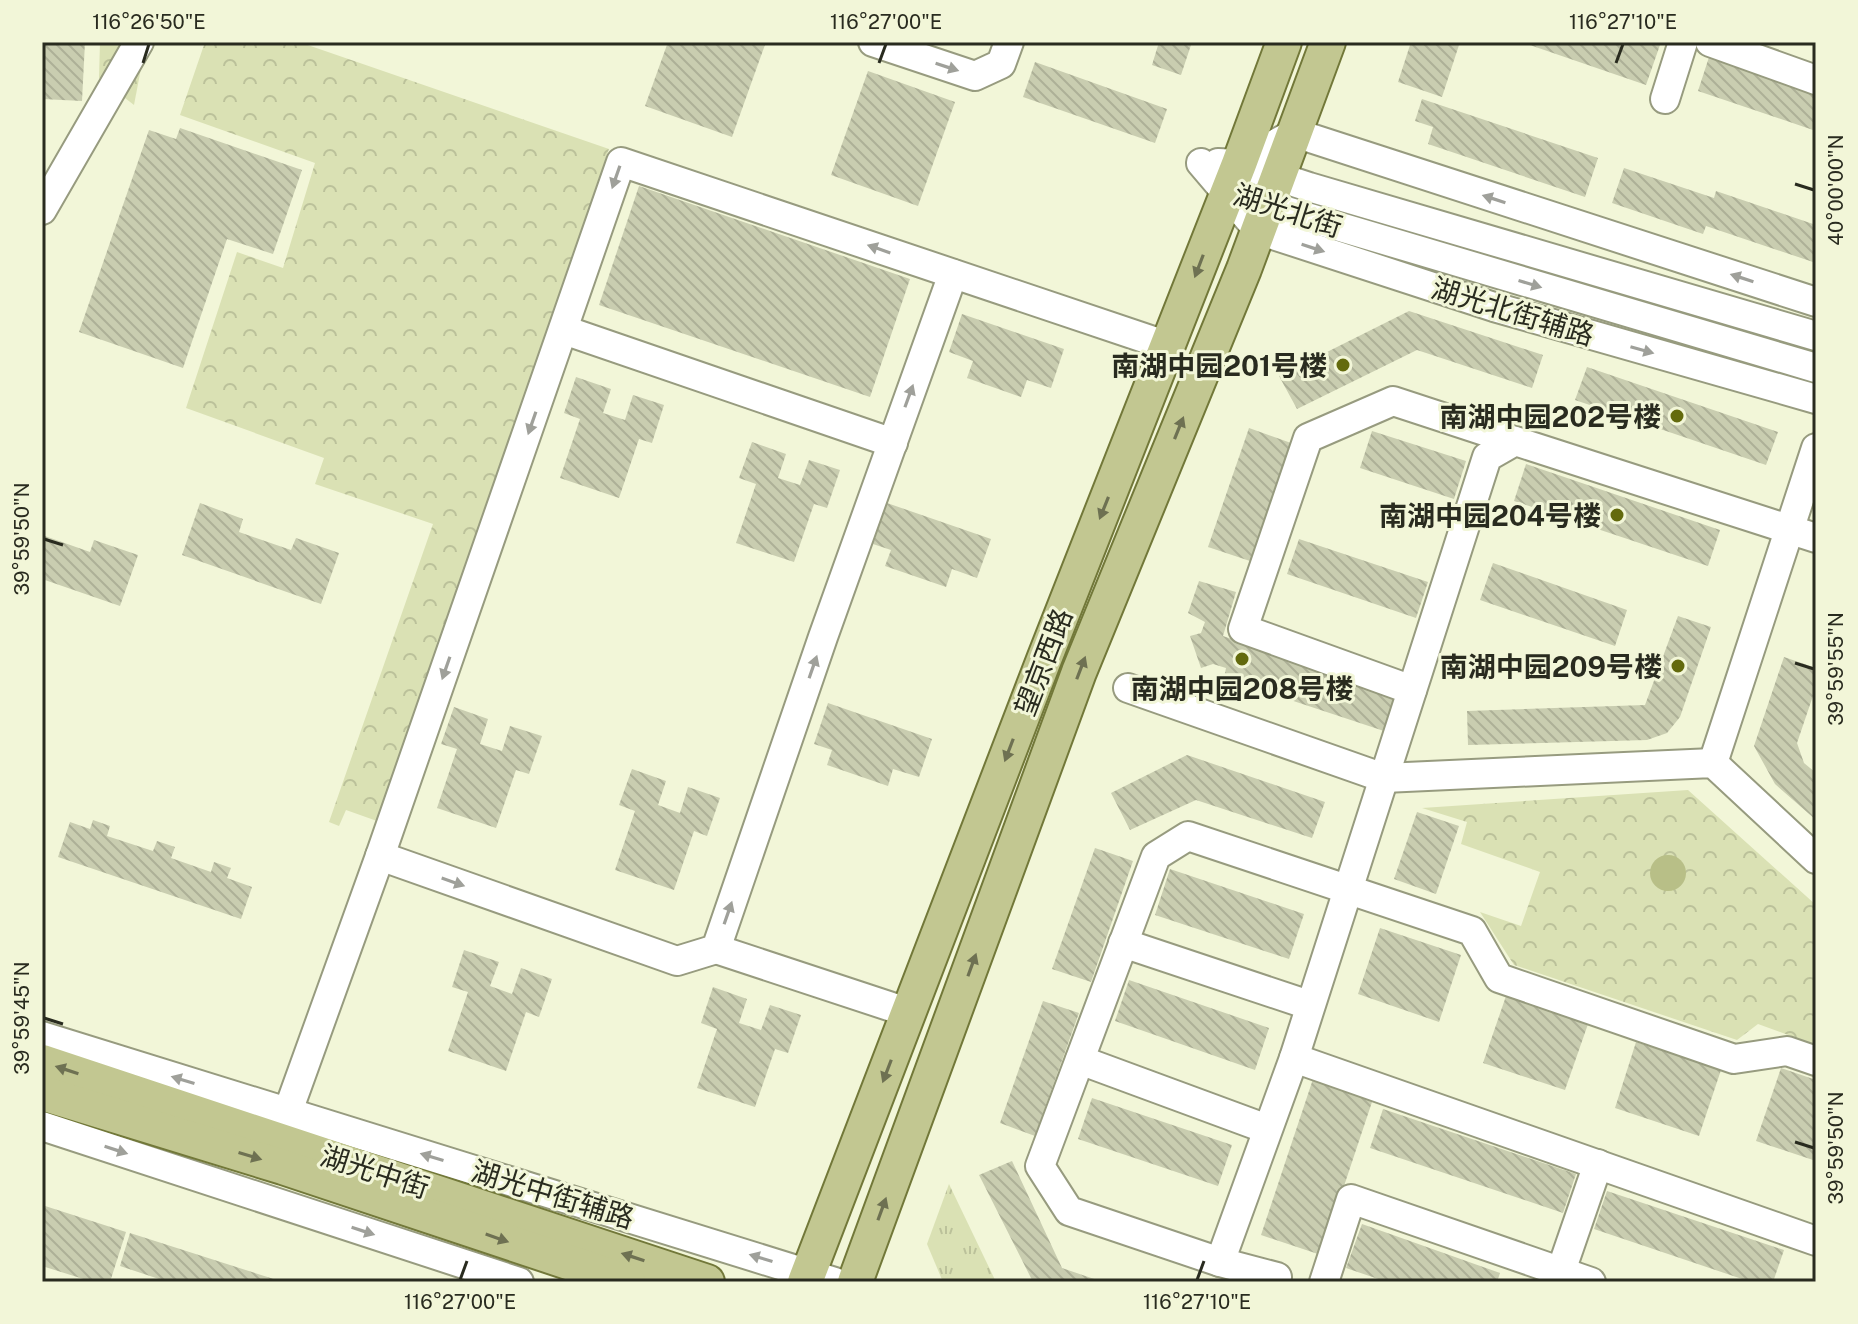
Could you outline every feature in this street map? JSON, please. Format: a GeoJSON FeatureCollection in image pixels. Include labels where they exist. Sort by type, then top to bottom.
{"type":"FeatureCollection","features":[{"type":"Feature","properties":{"kind":"main road","name":"望京西路"},"geometry":{"type":"LineString","coordinates":[[816,1279],[910,1013],[1039,671],[1284,42]]}},
{"type":"Feature","properties":{"kind":"main road","name":"望京西路"},"geometry":{"type":"LineString","coordinates":[[855,1282],[1079,672],[1268,204],[1328,42]]}},
{"type":"Feature","properties":{"kind":"main road","name":"湖光中街"},"geometry":{"type":"LineString","coordinates":[[42,1062],[283,1126],[707,1282]]}},
{"type":"Feature","properties":{"kind":"main road","name":"湖光中街"},"geometry":{"type":"LineString","coordinates":[[42,1093],[283,1167],[628,1282]]}},
{"type":"Feature","properties":{"kind":"street"},"geometry":{"type":"LineString","coordinates":[[42,210],[139,42]]}},
{"type":"Feature","properties":{"kind":"street"},"geometry":{"type":"LineString","coordinates":[[873,42],[975,76],[1001,64],[1009,42]]}},
{"type":"Feature","properties":{"kind":"street"},"geometry":{"type":"LineString","coordinates":[[1665,99],[1683,42]]}},
{"type":"Feature","properties":{"kind":"street"},"geometry":{"type":"LineString","coordinates":[[1710,42],[1816,80]]}},
{"type":"Feature","properties":{"kind":"street"},"geometry":{"type":"LineString","coordinates":[[1268,204],[1233,178],[1295,133],[1816,302]]}},
{"type":"Feature","properties":{"kind":"street"},"geometry":{"type":"LineString","coordinates":[[283,1126],[621,162],[1168,346]]}},
{"type":"Feature","properties":{"kind":"street","name":"湖光北街"},"geometry":{"type":"LineString","coordinates":[[1233,178],[1268,204],[1816,368]]}},
{"type":"Feature","properties":{"kind":"street","name":"湖光北街"},"geometry":{"type":"LineString","coordinates":[[1268,204],[1816,336]]}},
{"type":"Feature","properties":{"kind":"street","name":"湖光北街辅路"},"geometry":{"type":"LineString","coordinates":[[1268,204],[1494,307],[1816,399]]}},
{"type":"Feature","properties":{"kind":"street"},"geometry":{"type":"LineString","coordinates":[[716,949],[953,274]]}},
{"type":"Feature","properties":{"kind":"street"},"geometry":{"type":"LineString","coordinates":[[564,330],[893,443]]}},
{"type":"Feature","properties":{"kind":"street"},"geometry":{"type":"LineString","coordinates":[[1412,690],[1243,629],[1308,438],[1393,401],[1803,534]]}},
{"type":"Feature","properties":{"kind":"street"},"geometry":{"type":"LineString","coordinates":[[1220,1262],[1294,1058],[1487,457],[1515,441]]}},
{"type":"Feature","properties":{"kind":"street"},"geometry":{"type":"LineString","coordinates":[[1713,763],[1803,534],[1816,448]]}},
{"type":"Feature","properties":{"kind":"street"},"geometry":{"type":"LineString","coordinates":[[1128,688],[1384,778],[1713,763],[1816,859]]}},
{"type":"Feature","properties":{"kind":"street"},"geometry":{"type":"LineString","coordinates":[[1275,1282],[1277,1277],[1220,1262],[1069,1211],[1040,1166],[1156,856],[1188,836],[1472,931],[1499,978],[1734,1059],[1787,1051],[1816,1061]]}},
{"type":"Feature","properties":{"kind":"street"},"geometry":{"type":"LineString","coordinates":[[380,856],[677,961],[716,949],[910,1013]]}},
{"type":"Feature","properties":{"kind":"street"},"geometry":{"type":"LineString","coordinates":[[1123,943],[1309,1005]]}},
{"type":"Feature","properties":{"kind":"street","name":"湖光中街辅路"},"geometry":{"type":"LineString","coordinates":[[42,1036],[283,1126],[816,1279]]}},
{"type":"Feature","properties":{"kind":"street"},"geometry":{"type":"LineString","coordinates":[[1294,1058],[1816,1241]]}},
{"type":"Feature","properties":{"kind":"street"},"geometry":{"type":"LineString","coordinates":[[1080,1060],[1267,1129]]}},
{"type":"Feature","properties":{"kind":"street"},"geometry":{"type":"LineString","coordinates":[[42,1126],[519,1282]]}},
{"type":"Feature","properties":{"kind":"street"},"geometry":{"type":"LineString","coordinates":[[1561,1271],[1598,1164]]}},
{"type":"Feature","properties":{"kind":"street"},"geometry":{"type":"LineString","coordinates":[[1324,1282],[1351,1199],[1519,1270],[1561,1271],[1591,1282]]}},
{"type":"Feature","properties":{"kind":"green space"},"geometry":{"type":"Polygon","coordinates":[[[100,42],[146,42],[134,105],[99,78],[100,42]]]}},
{"type":"Feature","properties":{"kind":"green space"},"geometry":{"type":"Polygon","coordinates":[[[205,42],[299,42],[609,149],[377,821],[346,810],[339,826],[329,822],[433,524],[315,484],[324,458],[186,408],[237,252],[283,268],[315,163],[180,115],[205,42]]]}},
{"type":"Feature","properties":{"kind":"green space"},"geometry":{"type":"Polygon","coordinates":[[[1688,790],[1816,905],[1816,1045],[1758,1024],[1737,1040],[1514,965],[1480,912],[1521,926],[1540,872],[1461,844],[1467,822],[1422,808],[1688,790]]]}},
{"type":"Feature","properties":{"kind":"green space"},"geometry":{"type":"Polygon","coordinates":[[[949,1184],[996,1282],[943,1282],[927,1244],[949,1184]]]}},
{"type":"Feature","properties":{"kind":"shaded area"},"geometry":{"type":"Polygon","coordinates":[[[1668,855],[1681,860],[1686,873],[1681,886],[1668,891],[1655,886],[1650,873],[1655,860],[1668,855]]]}},
{"type":"Feature","properties":{"kind":"building"},"geometry":{"type":"Polygon","coordinates":[[[42,42],[85,42],[82,101],[42,99],[42,42]]]}},
{"type":"Feature","properties":{"kind":"building"},"geometry":{"type":"Polygon","coordinates":[[[668,42],[766,42],[732,137],[645,106],[668,42]]]}},
{"type":"Feature","properties":{"kind":"building"},"geometry":{"type":"Polygon","coordinates":[[[1159,42],[1192,42],[1181,75],[1152,65],[1159,42]]]}},
{"type":"Feature","properties":{"kind":"building"},"geometry":{"type":"Polygon","coordinates":[[[1411,42],[1460,42],[1442,97],[1398,82],[1411,42]]]}},
{"type":"Feature","properties":{"kind":"building"},"geometry":{"type":"Polygon","coordinates":[[[1521,42],[1651,42],[1660,45],[1646,85],[1521,42]]]}},
{"type":"Feature","properties":{"kind":"building"},"geometry":{"type":"Polygon","coordinates":[[[1710,54],[1816,90],[1816,131],[1698,91],[1710,54]]]}},
{"type":"Feature","properties":{"kind":"building"},"geometry":{"type":"Polygon","coordinates":[[[1035,62],[1167,109],[1155,143],[1023,97],[1035,62]]]}},
{"type":"Feature","properties":{"kind":"building"},"geometry":{"type":"Polygon","coordinates":[[[868,71],[955,102],[918,206],[831,175],[868,71]]]}},
{"type":"Feature","properties":{"kind":"building"},"geometry":{"type":"Polygon","coordinates":[[[1422,99],[1598,158],[1585,197],[1428,144],[1433,127],[1415,121],[1422,99]]]}},
{"type":"Feature","properties":{"kind":"building"},"geometry":{"type":"Polygon","coordinates":[[[180,128],[302,170],[273,254],[227,239],[183,368],[79,332],[149,130],[176,139],[180,128]]]}},
{"type":"Feature","properties":{"kind":"building"},"geometry":{"type":"Polygon","coordinates":[[[1624,168],[1714,198],[1716,191],[1816,225],[1816,263],[1706,226],[1703,234],[1612,203],[1624,168]]]}},
{"type":"Feature","properties":{"kind":"building"},"geometry":{"type":"Polygon","coordinates":[[[639,186],[910,279],[870,397],[599,305],[639,186]]]}},
{"type":"Feature","properties":{"kind":"building","name":"南湖中园201号楼"},"geometry":{"type":"Polygon","coordinates":[[[1409,311],[1543,355],[1532,388],[1417,350],[1297,409],[1279,376],[1409,311]]]}},
{"type":"Feature","properties":{"kind":"building"},"geometry":{"type":"Polygon","coordinates":[[[962,314],[1064,349],[1051,388],[1027,380],[1021,397],[967,378],[973,361],[949,352],[962,314]]]}},
{"type":"Feature","properties":{"kind":"building","name":"南湖中园202号楼"},"geometry":{"type":"Polygon","coordinates":[[[1587,367],[1778,432],[1766,465],[1575,400],[1587,367]]]}},
{"type":"Feature","properties":{"kind":"building"},"geometry":{"type":"Polygon","coordinates":[[[576,377],[611,389],[603,413],[625,420],[633,395],[664,405],[652,443],[639,439],[619,498],[560,478],[580,419],[564,413],[576,377]]]}},
{"type":"Feature","properties":{"kind":"building"},"geometry":{"type":"Polygon","coordinates":[[[1249,428],[1291,443],[1250,561],[1208,547],[1249,428]]]}},
{"type":"Feature","properties":{"kind":"building"},"geometry":{"type":"Polygon","coordinates":[[[1372,431],[1466,461],[1454,499],[1360,468],[1372,431]]]}},
{"type":"Feature","properties":{"kind":"building"},"geometry":{"type":"Polygon","coordinates":[[[752,442],[786,454],[778,478],[800,485],[809,460],[840,470],[827,508],[814,504],[794,562],[736,543],[756,484],[739,478],[752,442]]]}},
{"type":"Feature","properties":{"kind":"building","name":"南湖中园204号楼"},"geometry":{"type":"Polygon","coordinates":[[[1526,464],[1720,530],[1708,566],[1514,501],[1526,464]]]}},
{"type":"Feature","properties":{"kind":"building"},"geometry":{"type":"Polygon","coordinates":[[[200,503],[243,519],[239,532],[291,550],[296,538],[339,553],[321,604],[182,555],[200,503]]]}},
{"type":"Feature","properties":{"kind":"building"},"geometry":{"type":"Polygon","coordinates":[[[887,503],[991,539],[977,578],[952,569],[946,587],[885,566],[891,550],[873,544],[887,503]]]}},
{"type":"Feature","properties":{"kind":"building"},"geometry":{"type":"Polygon","coordinates":[[[42,535],[90,552],[94,540],[138,555],[120,606],[42,579],[42,535]]]}},
{"type":"Feature","properties":{"kind":"building"},"geometry":{"type":"Polygon","coordinates":[[[1299,539],[1428,582],[1416,618],[1287,574],[1299,539]]]}},
{"type":"Feature","properties":{"kind":"building"},"geometry":{"type":"Polygon","coordinates":[[[1493,563],[1627,610],[1615,646],[1480,600],[1493,563]]]}},
{"type":"Feature","properties":{"kind":"building","name":"南湖中园208号楼"},"geometry":{"type":"Polygon","coordinates":[[[1199,581],[1236,592],[1223,636],[1399,696],[1387,732],[1224,678],[1226,668],[1213,664],[1201,668],[1190,636],[1201,633],[1205,622],[1188,613],[1199,581]]]}},
{"type":"Feature","properties":{"kind":"building","name":"南湖中园209号楼"},"geometry":{"type":"Polygon","coordinates":[[[1678,616],[1711,627],[1680,717],[1667,733],[1647,740],[1468,745],[1467,711],[1645,705],[1678,616]]]}},
{"type":"Feature","properties":{"kind":"building"},"geometry":{"type":"Polygon","coordinates":[[[1784,657],[1816,668],[1816,687],[1797,743],[1804,763],[1816,773],[1816,820],[1775,784],[1754,746],[1784,657]]]}},
{"type":"Feature","properties":{"kind":"building"},"geometry":{"type":"Polygon","coordinates":[[[828,703],[932,739],[919,777],[893,769],[888,786],[827,765],[832,750],[814,744],[828,703]]]}},
{"type":"Feature","properties":{"kind":"building"},"geometry":{"type":"Polygon","coordinates":[[[454,707],[488,719],[480,744],[502,751],[510,726],[542,736],[529,774],[516,770],[496,828],[437,808],[457,749],[441,744],[454,707]]]}},
{"type":"Feature","properties":{"kind":"building"},"geometry":{"type":"Polygon","coordinates":[[[1187,755],[1325,802],[1312,838],[1196,800],[1130,830],[1111,793],[1187,755]]]}},
{"type":"Feature","properties":{"kind":"building"},"geometry":{"type":"Polygon","coordinates":[[[632,769],[666,781],[658,805],[680,813],[688,787],[720,798],[707,836],[694,831],[674,890],[615,870],[635,811],[619,805],[632,769]]]}},
{"type":"Feature","properties":{"kind":"building"},"geometry":{"type":"Polygon","coordinates":[[[1417,812],[1459,826],[1436,894],[1394,879],[1417,812]]]}},
{"type":"Feature","properties":{"kind":"building"},"geometry":{"type":"Polygon","coordinates":[[[93,820],[110,826],[107,836],[153,851],[157,841],[175,847],[171,858],[211,872],[214,862],[231,868],[227,878],[252,887],[241,919],[58,857],[70,822],[90,829],[93,820]]]}},
{"type":"Feature","properties":{"kind":"building"},"geometry":{"type":"Polygon","coordinates":[[[1095,848],[1133,861],[1091,982],[1052,969],[1095,848]]]}},
{"type":"Feature","properties":{"kind":"building"},"geometry":{"type":"Polygon","coordinates":[[[1170,869],[1304,914],[1289,959],[1155,915],[1170,869]]]}},
{"type":"Feature","properties":{"kind":"building"},"geometry":{"type":"Polygon","coordinates":[[[1380,928],[1461,955],[1439,1022],[1358,994],[1380,928]]]}},
{"type":"Feature","properties":{"kind":"building"},"geometry":{"type":"Polygon","coordinates":[[[464,950],[499,962],[490,986],[512,994],[521,968],[552,979],[539,1017],[526,1012],[506,1071],[448,1051],[468,992],[452,987],[464,950]]]}},
{"type":"Feature","properties":{"kind":"building"},"geometry":{"type":"Polygon","coordinates":[[[1129,980],[1269,1028],[1255,1070],[1115,1021],[1129,980]]]}},
{"type":"Feature","properties":{"kind":"building"},"geometry":{"type":"Polygon","coordinates":[[[713,987],[747,999],[739,1023],[761,1030],[770,1005],[801,1015],[788,1053],[775,1049],[755,1107],[697,1088],[717,1029],[701,1023],[713,987]]]}},
{"type":"Feature","properties":{"kind":"building"},"geometry":{"type":"Polygon","coordinates":[[[1506,996],[1588,1024],[1565,1090],[1483,1063],[1506,996]]]}},
{"type":"Feature","properties":{"kind":"building"},"geometry":{"type":"Polygon","coordinates":[[[1043,1001],[1079,1013],[1035,1136],[1000,1123],[1043,1001]]]}},
{"type":"Feature","properties":{"kind":"building"},"geometry":{"type":"Polygon","coordinates":[[[1636,1042],[1721,1070],[1699,1136],[1615,1108],[1636,1042]]]}},
{"type":"Feature","properties":{"kind":"building"},"geometry":{"type":"Polygon","coordinates":[[[1781,1068],[1816,1080],[1816,1161],[1756,1141],[1781,1068]]]}},
{"type":"Feature","properties":{"kind":"building"},"geometry":{"type":"Polygon","coordinates":[[[1313,1079],[1373,1099],[1321,1255],[1261,1235],[1313,1079]]]}},
{"type":"Feature","properties":{"kind":"building"},"geometry":{"type":"Polygon","coordinates":[[[1092,1098],[1232,1145],[1218,1186],[1078,1139],[1092,1098]]]}},
{"type":"Feature","properties":{"kind":"building"},"geometry":{"type":"Polygon","coordinates":[[[1383,1109],[1576,1174],[1563,1213],[1370,1148],[1383,1109]]]}},
{"type":"Feature","properties":{"kind":"building"},"geometry":{"type":"Polygon","coordinates":[[[1012,1161],[1062,1268],[1103,1282],[1033,1282],[979,1175],[1012,1161]]]}},
{"type":"Feature","properties":{"kind":"building"},"geometry":{"type":"Polygon","coordinates":[[[1607,1191],[1784,1250],[1773,1282],[1751,1282],[1594,1229],[1607,1191]]]}},
{"type":"Feature","properties":{"kind":"building"},"geometry":{"type":"Polygon","coordinates":[[[42,1205],[126,1232],[110,1282],[93,1282],[42,1266],[42,1205]]]}},
{"type":"Feature","properties":{"kind":"building"},"geometry":{"type":"Polygon","coordinates":[[[1362,1224],[1500,1273],[1497,1282],[1387,1282],[1346,1268],[1362,1224]]]}},
{"type":"Feature","properties":{"kind":"building"},"geometry":{"type":"Polygon","coordinates":[[[130,1233],[280,1282],[168,1282],[120,1266],[130,1233]]]}},
{"type":"Feature","properties":{"kind":"place","name":"南湖中园201号楼"},"geometry":{"type":"Point","coordinates":[1343,365]}},
{"type":"Feature","properties":{"kind":"place","name":"南湖中园202号楼"},"geometry":{"type":"Point","coordinates":[1677,416]}},
{"type":"Feature","properties":{"kind":"place","name":"南湖中园204号楼"},"geometry":{"type":"Point","coordinates":[1617,515]}},
{"type":"Feature","properties":{"kind":"place","name":"南湖中园208号楼"},"geometry":{"type":"Point","coordinates":[1242,659]}},
{"type":"Feature","properties":{"kind":"place","name":"南湖中园209号楼"},"geometry":{"type":"Point","coordinates":[1678,666]}}]}
